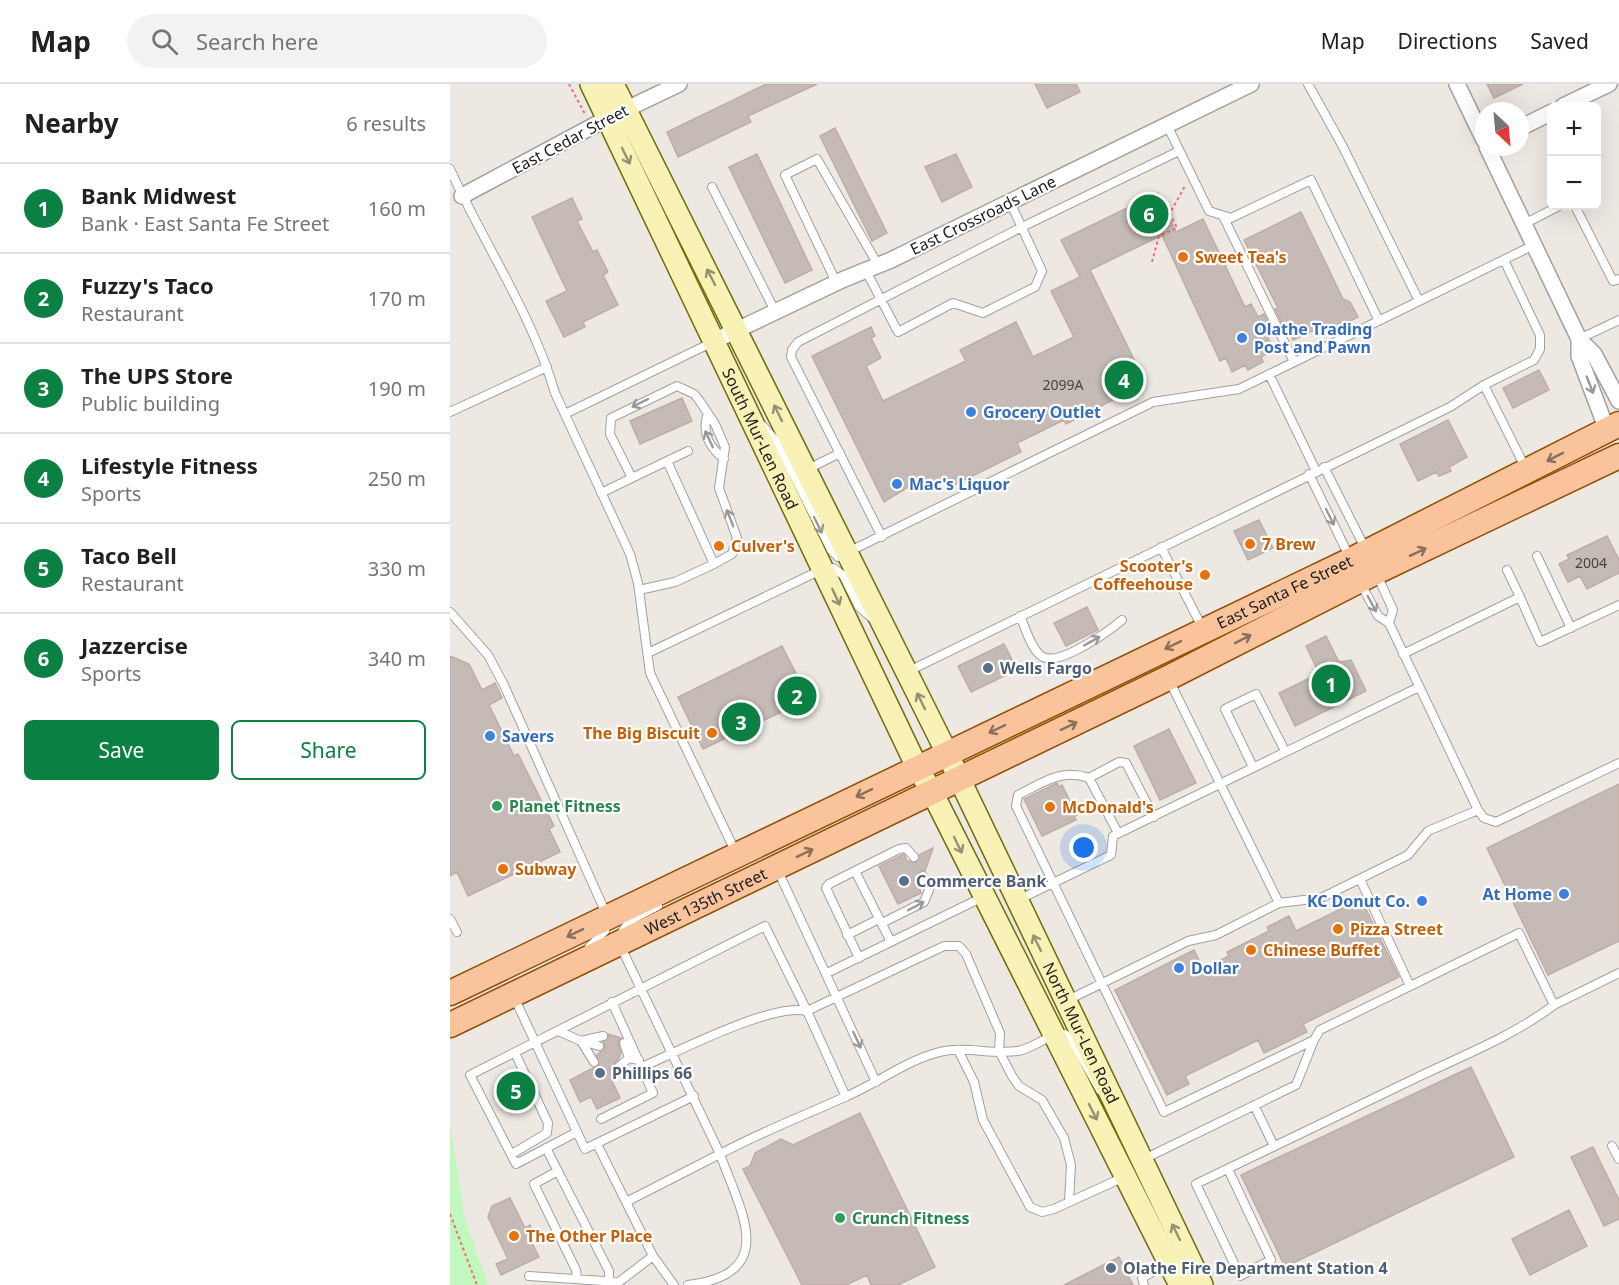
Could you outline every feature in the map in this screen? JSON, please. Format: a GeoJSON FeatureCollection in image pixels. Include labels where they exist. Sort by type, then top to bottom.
{"type":"FeatureCollection","features":[{"type":"Feature","properties":{"kind":"main road","name":"South Mur-Len Road"},"geometry":{"type":"LineString","coordinates":[[591,84],[617,113],[737,330],[959,779]]}},
{"type":"Feature","properties":{"kind":"main road","name":"South Mur-Len Road"},"geometry":{"type":"LineString","coordinates":[[613,84],[617,113],[714,341],[917,767],[932,792]]}},
{"type":"Feature","properties":{"kind":"main road","name":"East Santa Fe Street"},"geometry":{"type":"LineString","coordinates":[[959,779],[1168,678],[1527,471],[1613,427]]}},
{"type":"Feature","properties":{"kind":"main road","name":"East Santa Fe Street"},"geometry":{"type":"LineString","coordinates":[[947,753],[1203,630],[1363,566],[1619,456]]}},
{"type":"Feature","properties":{"kind":"main road","name":"West 135th Street"},"geometry":{"type":"LineString","coordinates":[[450,993],[947,753]]}},
{"type":"Feature","properties":{"kind":"main road","name":"West 135th Street"},"geometry":{"type":"LineString","coordinates":[[450,1025],[959,779]]}},
{"type":"Feature","properties":{"kind":"main road","name":"North Mur-Len Road"},"geometry":{"type":"LineString","coordinates":[[959,779],[1202,1285]]}},
{"type":"Feature","properties":{"kind":"main road","name":"North Mur-Len Road"},"geometry":{"type":"LineString","coordinates":[[932,792],[1180,1285]]}},
{"type":"Feature","properties":{"kind":"street","name":"East Cedar Street"},"geometry":{"type":"LineString","coordinates":[[459,197],[617,113],[679,84]]}},
{"type":"Feature","properties":{"kind":"street","name":"East Crossroads Lane"},"geometry":{"type":"LineString","coordinates":[[714,341],[1010,202],[1251,84]]}},
{"type":"Feature","properties":{"kind":"street"},"geometry":{"type":"LineString","coordinates":[[1457,84],[1475,121]]}},
{"type":"Feature","properties":{"kind":"street"},"geometry":{"type":"LineString","coordinates":[[1571,102],[1609,84]]}},
{"type":"Feature","properties":{"kind":"street"},"geometry":{"type":"LineString","coordinates":[[1529,123],[1547,114]]}},
{"type":"Feature","properties":{"kind":"street"},"geometry":{"type":"LineString","coordinates":[[1491,156],[1579,339],[1594,354],[1619,401]]}},
{"type":"Feature","properties":{"kind":"street"},"geometry":{"type":"LineString","coordinates":[[1579,339],[1579,356],[1613,427]]}},
{"type":"Feature","properties":{"kind":"lane"},"geometry":{"type":"LineString","coordinates":[[1308,84],[1342,145],[1419,301]]}},
{"type":"Feature","properties":{"kind":"lane"},"geometry":{"type":"LineString","coordinates":[[1167,125],[1209,211],[1232,218],[1311,180],[1379,321]]}},
{"type":"Feature","properties":{"kind":"lane"},"geometry":{"type":"LineString","coordinates":[[882,537],[791,357],[792,350],[798,342],[880,298],[1179,151]]}},
{"type":"Feature","properties":{"kind":"lane"},"geometry":{"type":"LineString","coordinates":[[836,282],[785,175],[817,159],[872,268],[880,298],[898,332],[953,303],[983,313],[1035,287],[1042,271],[1010,202]]}},
{"type":"Feature","properties":{"kind":"lane"},"geometry":{"type":"LineString","coordinates":[[450,170],[459,197],[519,303],[565,414],[630,554],[639,590],[650,673],[729,858],[706,881]]}},
{"type":"Feature","properties":{"kind":"lane"},"geometry":{"type":"LineString","coordinates":[[712,187],[775,311]]}},
{"type":"Feature","properties":{"kind":"lane"},"geometry":{"type":"LineString","coordinates":[[1524,224],[1551,210]]}},
{"type":"Feature","properties":{"kind":"lane"},"geometry":{"type":"LineString","coordinates":[[1577,210],[1613,281],[1619,279]]}},
{"type":"Feature","properties":{"kind":"lane"},"geometry":{"type":"LineString","coordinates":[[1223,216],[1294,362]]}},
{"type":"Feature","properties":{"kind":"lane"},"geometry":{"type":"LineString","coordinates":[[744,405],[777,442],[831,550],[838,557],[1153,402],[1239,389],[1534,245]]}},
{"type":"Feature","properties":{"kind":"lane"},"geometry":{"type":"LineString","coordinates":[[907,672],[1450,407],[1484,385],[1534,360],[1540,348],[1540,335],[1504,260]]}},
{"type":"Feature","properties":{"kind":"lane"},"geometry":{"type":"LineString","coordinates":[[1579,339],[1619,320]]}},
{"type":"Feature","properties":{"kind":"lane"},"geometry":{"type":"LineString","coordinates":[[565,414],[714,341]]}},
{"type":"Feature","properties":{"kind":"lane"},"geometry":{"type":"LineString","coordinates":[[450,412],[547,367]]}},
{"type":"Feature","properties":{"kind":"lane"},"geometry":{"type":"LineString","coordinates":[[1269,374],[1363,566],[1393,610],[1389,623]]}},
{"type":"Feature","properties":{"kind":"lane"},"geometry":{"type":"LineString","coordinates":[[1484,385],[1527,471]]}},
{"type":"Feature","properties":{"kind":"lane"},"geometry":{"type":"LineString","coordinates":[[632,478],[610,434],[611,418],[677,386],[694,394],[707,416],[715,424],[725,447],[718,488],[737,538],[732,554],[714,564],[675,582],[639,590]]}},
{"type":"Feature","properties":{"kind":"lane"},"geometry":{"type":"LineString","coordinates":[[707,416],[705,435],[716,453],[724,459]]}},
{"type":"Feature","properties":{"kind":"lane"},"geometry":{"type":"LineString","coordinates":[[601,493],[688,451]]}},
{"type":"Feature","properties":{"kind":"lane"},"geometry":{"type":"LineString","coordinates":[[807,469],[840,453]]}},
{"type":"Feature","properties":{"kind":"lane"},"geometry":{"type":"LineString","coordinates":[[667,461],[714,564]]}},
{"type":"Feature","properties":{"kind":"lane"},"geometry":{"type":"LineString","coordinates":[[1317,471],[1363,566],[1378,616],[1389,623],[1478,810],[1484,818],[1496,822],[1619,763]]}},
{"type":"Feature","properties":{"kind":"lane"},"geometry":{"type":"LineString","coordinates":[[1161,547],[1203,630]]}},
{"type":"Feature","properties":{"kind":"lane"},"geometry":{"type":"LineString","coordinates":[[1537,556],[1571,628]]}},
{"type":"Feature","properties":{"kind":"lane"},"geometry":{"type":"LineString","coordinates":[[648,653],[823,569],[833,568],[843,575],[859,607],[887,632]]}},
{"type":"Feature","properties":{"kind":"lane"},"geometry":{"type":"LineString","coordinates":[[1507,570],[1540,642],[1619,605]]}},
{"type":"Feature","properties":{"kind":"lane"},"geometry":{"type":"LineString","coordinates":[[1404,654],[1520,597]]}},
{"type":"Feature","properties":{"kind":"lane"},"geometry":{"type":"LineString","coordinates":[[450,612],[488,655],[504,685],[606,918],[605,931],[590,947],[450,1015]]}},
{"type":"Feature","properties":{"kind":"lane"},"geometry":{"type":"LineString","coordinates":[[1020,616],[1039,654],[1044,658],[1053,659],[1094,640],[1122,620]]}},
{"type":"Feature","properties":{"kind":"lane"},"geometry":{"type":"LineString","coordinates":[[1168,678],[1279,903]]}},
{"type":"Feature","properties":{"kind":"lane"},"geometry":{"type":"LineString","coordinates":[[1016,901],[1111,855],[1113,836],[1118,833],[1419,687]]}},
{"type":"Feature","properties":{"kind":"lane"},"geometry":{"type":"LineString","coordinates":[[1252,767],[1225,709],[1256,694],[1286,751]]}},
{"type":"Feature","properties":{"kind":"lane"},"geometry":{"type":"LineString","coordinates":[[1089,778],[1119,762],[1126,764],[1154,817]]}},
{"type":"Feature","properties":{"kind":"lane"},"geometry":{"type":"LineString","coordinates":[[1118,833],[1089,778],[1076,773],[1061,774],[1018,795],[1016,806],[1164,1112],[1314,1040]]}},
{"type":"Feature","properties":{"kind":"lane"},"geometry":{"type":"LineString","coordinates":[[1065,1002],[1188,941],[1216,935],[1279,903],[1321,898],[1408,855],[1428,831],[1478,810]]}},
{"type":"Feature","properties":{"kind":"lane"},"geometry":{"type":"LineString","coordinates":[[858,958],[826,888],[899,849],[906,848],[914,857]]}},
{"type":"Feature","properties":{"kind":"lane"},"geometry":{"type":"LineString","coordinates":[[776,867],[876,1082]]}},
{"type":"Feature","properties":{"kind":"lane"},"geometry":{"type":"LineString","coordinates":[[855,871],[891,942]]}},
{"type":"Feature","properties":{"kind":"lane"},"geometry":{"type":"LineString","coordinates":[[847,935],[924,902],[929,890],[923,876]]}},
{"type":"Feature","properties":{"kind":"lane"},"geometry":{"type":"LineString","coordinates":[[1360,879],[1410,986]]}},
{"type":"Feature","properties":{"kind":"lane"},"geometry":{"type":"LineString","coordinates":[[827,973],[983,897]]}},
{"type":"Feature","properties":{"kind":"lane"},"geometry":{"type":"LineString","coordinates":[[669,901],[628,921],[621,929],[619,943],[720,1154],[743,1216],[749,1242],[735,1269],[705,1283],[688,1285]]}},
{"type":"Feature","properties":{"kind":"lane"},"geometry":{"type":"LineString","coordinates":[[450,919],[457,932]]}},
{"type":"Feature","properties":{"kind":"lane"},"geometry":{"type":"LineString","coordinates":[[577,1132],[516,1164],[470,1075],[536,1043],[640,987],[765,926],[846,1097]]}},
{"type":"Feature","properties":{"kind":"lane"},"geometry":{"type":"LineString","coordinates":[[958,1050],[974,1082],[983,1120],[1023,1198],[1030,1208],[1042,1212],[1069,1202],[1124,1173],[1141,1160],[1296,1085],[1320,1030],[1519,933],[1554,1005]]}},
{"type":"Feature","properties":{"kind":"lane"},"geometry":{"type":"LineString","coordinates":[[621,1054],[641,1063],[672,1054],[711,1035],[775,1012],[795,1008],[807,1011],[944,946],[958,946],[966,954],[1000,1033],[999,1051],[1019,1086],[1042,1100],[1064,1138],[1071,1165],[1069,1202]]}},
{"type":"Feature","properties":{"kind":"lane"},"geometry":{"type":"LineString","coordinates":[[1228,1169],[1271,1260],[1240,1276],[1196,1184],[1533,1021],[1554,1005],[1619,973]]}},
{"type":"Feature","properties":{"kind":"lane"},"geometry":{"type":"LineString","coordinates":[[513,995],[585,1149],[694,1096]]}},
{"type":"Feature","properties":{"kind":"lane"},"geometry":{"type":"LineString","coordinates":[[602,1119],[653,1093],[612,1002]]}},
{"type":"Feature","properties":{"kind":"lane"},"geometry":{"type":"LineString","coordinates":[[558,1031],[599,1046]]}},
{"type":"Feature","properties":{"kind":"lane"},"geometry":{"type":"LineString","coordinates":[[626,1202],[759,1134],[846,1097],[936,1053],[958,1050],[1017,1051],[1034,1047],[1055,1035],[1065,1034],[1070,1036],[1095,1086],[1110,1094]]}},
{"type":"Feature","properties":{"kind":"lane"},"geometry":{"type":"LineString","coordinates":[[581,1041],[603,1036]]}},
{"type":"Feature","properties":{"kind":"lane"},"geometry":{"type":"LineString","coordinates":[[581,1041],[594,1062]]}},
{"type":"Feature","properties":{"kind":"lane"},"geometry":{"type":"LineString","coordinates":[[624,1043],[629,1058]]}},
{"type":"Feature","properties":{"kind":"lane"},"geometry":{"type":"LineString","coordinates":[[512,1154],[547,1133],[548,1123],[515,1053]]}},
{"type":"Feature","properties":{"kind":"lane"},"geometry":{"type":"LineString","coordinates":[[616,1069],[629,1058]]}},
{"type":"Feature","properties":{"kind":"lane"},"geometry":{"type":"LineString","coordinates":[[1254,1105],[1274,1146]]}},
{"type":"Feature","properties":{"kind":"lane"},"geometry":{"type":"LineString","coordinates":[[597,1144],[653,1256],[675,1285]]}},
{"type":"Feature","properties":{"kind":"lane"},"geometry":{"type":"LineString","coordinates":[[1612,1146],[1619,1159]]}},
{"type":"Feature","properties":{"kind":"lane"},"geometry":{"type":"LineString","coordinates":[[546,1148],[609,1271],[609,1281]]}},
{"type":"Feature","properties":{"kind":"lane"},"geometry":{"type":"LineString","coordinates":[[558,1171],[534,1184],[576,1270],[577,1279]]}},
{"type":"Feature","properties":{"kind":"lane"},"geometry":{"type":"LineString","coordinates":[[529,1276],[619,1282],[653,1256]]}},
{"type":"Feature","properties":{"kind":"lane"},"geometry":{"type":"LineString","coordinates":[[1144,1285],[1142,1278],[1169,1263]]}},
{"type":"Feature","properties":{"kind":"path"},"geometry":{"type":"LineString","coordinates":[[1152,262],[1159,236],[1177,228],[1170,213],[1176,197],[1192,177]]}},
{"type":"Feature","properties":{"kind":"path"},"geometry":{"type":"LineString","coordinates":[[727,740],[738,734]]}},
{"type":"Feature","properties":{"kind":"path"},"geometry":{"type":"LineString","coordinates":[[450,1214],[477,1285]]}},
{"type":"Feature","properties":{"kind":"green space"},"geometry":{"type":"Polygon","coordinates":[[[450,1125],[465,1219],[488,1285],[450,1285],[450,1125]]]}},
{"type":"Feature","properties":{"kind":"building"},"geometry":{"type":"Polygon","coordinates":[[[766,84],[817,84],[748,116],[751,122],[678,157],[667,132],[766,84]]]}},
{"type":"Feature","properties":{"kind":"building"},"geometry":{"type":"Polygon","coordinates":[[[1035,84],[1076,84],[1080,92],[1047,108],[1035,84]]]}},
{"type":"Feature","properties":{"kind":"building"},"geometry":{"type":"Polygon","coordinates":[[[1487,84],[1523,84],[1494,98],[1487,84]]]}},
{"type":"Feature","properties":{"kind":"building"},"geometry":{"type":"Polygon","coordinates":[[[835,128],[887,233],[872,241],[820,136],[835,128]]]}},
{"type":"Feature","properties":{"kind":"building"},"geometry":{"type":"Polygon","coordinates":[[[757,154],[812,270],[785,283],[729,167],[757,154]]]}},
{"type":"Feature","properties":{"kind":"building"},"geometry":{"type":"Polygon","coordinates":[[[956,154],[972,187],[942,202],[925,167],[956,154]]]}},
{"type":"Feature","properties":{"kind":"building"},"geometry":{"type":"Polygon","coordinates":[[[1158,193],[1176,232],[1203,219],[1245,307],[1251,304],[1258,317],[1264,314],[1274,335],[1268,338],[1274,350],[1261,357],[1263,362],[1248,370],[1245,365],[1232,372],[1226,358],[1220,361],[1162,235],[1090,270],[1142,376],[1136,383],[1138,387],[1066,424],[1064,420],[1017,443],[1021,452],[952,486],[947,477],[920,490],[916,482],[884,502],[812,356],[871,327],[875,336],[871,338],[881,358],[866,366],[883,401],[966,361],[960,350],[1016,322],[1033,357],[1074,337],[1051,291],[1080,277],[1061,240],[1158,193]]]}},
{"type":"Feature","properties":{"kind":"building"},"geometry":{"type":"Polygon","coordinates":[[[572,198],[582,219],[577,221],[593,252],[597,250],[608,272],[603,275],[618,305],[583,322],[585,327],[564,337],[546,301],[567,291],[532,217],[572,198]]]}},
{"type":"Feature","properties":{"kind":"building"},"geometry":{"type":"Polygon","coordinates":[[[1301,212],[1343,299],[1350,302],[1358,317],[1322,335],[1312,331],[1293,340],[1288,328],[1285,330],[1275,309],[1278,308],[1244,240],[1301,212]]]}},
{"type":"Feature","properties":{"kind":"building"},"geometry":{"type":"Polygon","coordinates":[[[1539,370],[1549,390],[1513,408],[1503,388],[1539,370]]]}},
{"type":"Feature","properties":{"kind":"building"},"geometry":{"type":"Polygon","coordinates":[[[682,398],[692,421],[640,444],[630,421],[682,398]]]}},
{"type":"Feature","properties":{"kind":"building"},"geometry":{"type":"Polygon","coordinates":[[[1448,420],[1467,457],[1449,467],[1451,471],[1439,476],[1436,472],[1418,481],[1400,444],[1448,420]]]}},
{"type":"Feature","properties":{"kind":"building"},"geometry":{"type":"Polygon","coordinates":[[[1259,520],[1273,548],[1248,560],[1234,531],[1259,520]]]}},
{"type":"Feature","properties":{"kind":"building"},"geometry":{"type":"Polygon","coordinates":[[[1607,536],[1619,560],[1619,573],[1587,589],[1580,576],[1568,582],[1559,564],[1569,559],[1567,555],[1607,536]]]}},
{"type":"Feature","properties":{"kind":"building"},"geometry":{"type":"Polygon","coordinates":[[[1087,607],[1098,630],[1066,646],[1054,623],[1087,607]]]}},
{"type":"Feature","properties":{"kind":"building"},"geometry":{"type":"Polygon","coordinates":[[[1326,636],[1339,662],[1351,660],[1366,691],[1295,726],[1279,693],[1314,676],[1313,674],[1318,671],[1306,646],[1326,636]]]}},
{"type":"Feature","properties":{"kind":"building","name":"Wells Fargo"},"geometry":{"type":"Polygon","coordinates":[[[1004,644],[1017,670],[971,692],[958,666],[1004,644]]]}},
{"type":"Feature","properties":{"kind":"building"},"geometry":{"type":"Polygon","coordinates":[[[782,646],[809,699],[703,749],[678,697],[782,646]]]}},
{"type":"Feature","properties":{"kind":"building"},"geometry":{"type":"Polygon","coordinates":[[[450,656],[469,664],[482,690],[495,683],[502,698],[489,705],[514,756],[518,754],[554,826],[549,829],[560,852],[468,896],[457,872],[450,876],[450,656]]]}},
{"type":"Feature","properties":{"kind":"building"},"geometry":{"type":"Polygon","coordinates":[[[1169,729],[1196,783],[1160,800],[1134,746],[1169,729]]]}},
{"type":"Feature","properties":{"kind":"building","name":"McDonald's"},"geometry":{"type":"Polygon","coordinates":[[[1057,783],[1059,787],[1062,785],[1077,815],[1074,817],[1076,820],[1042,836],[1024,799],[1057,783]]]}},
{"type":"Feature","properties":{"kind":"building","name":"At Home"},"geometry":{"type":"Polygon","coordinates":[[[1619,784],[1619,941],[1548,975],[1487,848],[1619,784]]]}},
{"type":"Feature","properties":{"kind":"building","name":"Commerce Bank"},"geometry":{"type":"Polygon","coordinates":[[[933,848],[925,871],[920,871],[917,875],[921,893],[898,904],[879,866],[904,854],[907,861],[916,863],[919,855],[933,848]]]}},
{"type":"Feature","properties":{"kind":"building"},"geometry":{"type":"Polygon","coordinates":[[[1361,899],[1399,977],[1303,1024],[1307,1032],[1264,1053],[1258,1040],[1185,1076],[1189,1084],[1167,1095],[1115,990],[1194,950],[1203,969],[1229,956],[1227,952],[1269,931],[1267,927],[1289,916],[1296,931],[1361,899]]]}},
{"type":"Feature","properties":{"kind":"building","name":"Phillips 66"},"geometry":{"type":"Polygon","coordinates":[[[608,1034],[621,1038],[618,1042],[621,1053],[610,1069],[614,1074],[612,1081],[620,1098],[597,1109],[591,1097],[580,1102],[570,1080],[599,1065],[597,1055],[605,1048],[603,1042],[608,1038],[608,1034]]]}},
{"type":"Feature","properties":{"kind":"building"},"geometry":{"type":"Polygon","coordinates":[[[1471,1067],[1514,1157],[1285,1267],[1241,1175],[1471,1067]]]}},
{"type":"Feature","properties":{"kind":"building"},"geometry":{"type":"Polygon","coordinates":[[[518,1072],[531,1101],[513,1110],[499,1082],[518,1072]]]}},
{"type":"Feature","properties":{"kind":"building","name":"Crunch Fitness"},"geometry":{"type":"Polygon","coordinates":[[[860,1113],[935,1267],[898,1285],[871,1285],[867,1275],[846,1285],[802,1285],[743,1169],[750,1166],[755,1153],[781,1139],[793,1145],[860,1113]]]}},
{"type":"Feature","properties":{"kind":"building"},"geometry":{"type":"Polygon","coordinates":[[[1593,1147],[1619,1200],[1619,1219],[1604,1226],[1571,1157],[1593,1147]]]}},
{"type":"Feature","properties":{"kind":"building","name":"The Other Place"},"geometry":{"type":"Polygon","coordinates":[[[510,1198],[525,1228],[530,1225],[534,1235],[529,1237],[539,1257],[501,1275],[496,1264],[508,1259],[488,1217],[492,1206],[510,1198]]]}},
{"type":"Feature","properties":{"kind":"building"},"geometry":{"type":"Polygon","coordinates":[[[1569,1210],[1587,1246],[1530,1275],[1512,1239],[1569,1210]]]}},
{"type":"Feature","properties":{"kind":"building","name":"Olathe Fire Department Station 4"},"geometry":{"type":"Polygon","coordinates":[[[1119,1257],[1133,1285],[1064,1285],[1119,1257]]]}},
{"type":"Feature","properties":{"kind":"place","name":"Jazzercise"},"geometry":{"type":"Point","coordinates":[1149,214]}},
{"type":"Feature","properties":{"kind":"place","name":"Sweet Tea's"},"geometry":{"type":"Point","coordinates":[1183,257]}},
{"type":"Feature","properties":{"kind":"place","name":"Olathe Trading Post and Pawn"},"geometry":{"type":"Point","coordinates":[1242,338]}},
{"type":"Feature","properties":{"kind":"place","name":"Lifestyle Fitness"},"geometry":{"type":"Point","coordinates":[1124,380]}},
{"type":"Feature","properties":{"kind":"place","name":"Grocery Outlet"},"geometry":{"type":"Point","coordinates":[971,412]}},
{"type":"Feature","properties":{"kind":"place","name":"Mac's Liquor"},"geometry":{"type":"Point","coordinates":[897,484]}},
{"type":"Feature","properties":{"kind":"place","name":"7 Brew"},"geometry":{"type":"Point","coordinates":[1250,544]}},
{"type":"Feature","properties":{"kind":"place","name":"Culver's"},"geometry":{"type":"Point","coordinates":[719,546]}},
{"type":"Feature","properties":{"kind":"place","name":"Scooter's Coffeehouse"},"geometry":{"type":"Point","coordinates":[1205,575]}},
{"type":"Feature","properties":{"kind":"place","name":"Wells Fargo"},"geometry":{"type":"Point","coordinates":[988,668]}},
{"type":"Feature","properties":{"kind":"place","name":"Bank Midwest"},"geometry":{"type":"Point","coordinates":[1331,684]}},
{"type":"Feature","properties":{"kind":"place","name":"Fuzzy's Taco"},"geometry":{"type":"Point","coordinates":[797,696]}},
{"type":"Feature","properties":{"kind":"place","name":"The UPS Store"},"geometry":{"type":"Point","coordinates":[741,722]}},
{"type":"Feature","properties":{"kind":"place","name":"The Big Biscuit"},"geometry":{"type":"Point","coordinates":[712,733]}},
{"type":"Feature","properties":{"kind":"place","name":"Savers"},"geometry":{"type":"Point","coordinates":[490,736]}},
{"type":"Feature","properties":{"kind":"place","name":"Planet Fitness"},"geometry":{"type":"Point","coordinates":[497,806]}},
{"type":"Feature","properties":{"kind":"place","name":"McDonald's"},"geometry":{"type":"Point","coordinates":[1050,807]}},
{"type":"Feature","properties":{"kind":"place","name":"Subway"},"geometry":{"type":"Point","coordinates":[503,869]}},
{"type":"Feature","properties":{"kind":"place","name":"Commerce Bank"},"geometry":{"type":"Point","coordinates":[904,881]}},
{"type":"Feature","properties":{"kind":"place","name":"At Home"},"geometry":{"type":"Point","coordinates":[1564,894]}},
{"type":"Feature","properties":{"kind":"place","name":"KC Donut Co."},"geometry":{"type":"Point","coordinates":[1422,901]}},
{"type":"Feature","properties":{"kind":"place","name":"Pizza Street"},"geometry":{"type":"Point","coordinates":[1338,929]}},
{"type":"Feature","properties":{"kind":"place","name":"Chinese Buffet"},"geometry":{"type":"Point","coordinates":[1251,950]}},
{"type":"Feature","properties":{"kind":"place","name":"Dollar"},"geometry":{"type":"Point","coordinates":[1179,968]}},
{"type":"Feature","properties":{"kind":"place","name":"Phillips 66"},"geometry":{"type":"Point","coordinates":[600,1073]}},
{"type":"Feature","properties":{"kind":"place","name":"Taco Bell"},"geometry":{"type":"Point","coordinates":[516,1091]}},
{"type":"Feature","properties":{"kind":"place","name":"Crunch Fitness"},"geometry":{"type":"Point","coordinates":[840,1218]}},
{"type":"Feature","properties":{"kind":"place","name":"The Other Place"},"geometry":{"type":"Point","coordinates":[514,1236]}},
{"type":"Feature","properties":{"kind":"place","name":"Olathe Fire Department Station 4"},"geometry":{"type":"Point","coordinates":[1111,1268]}}]}
